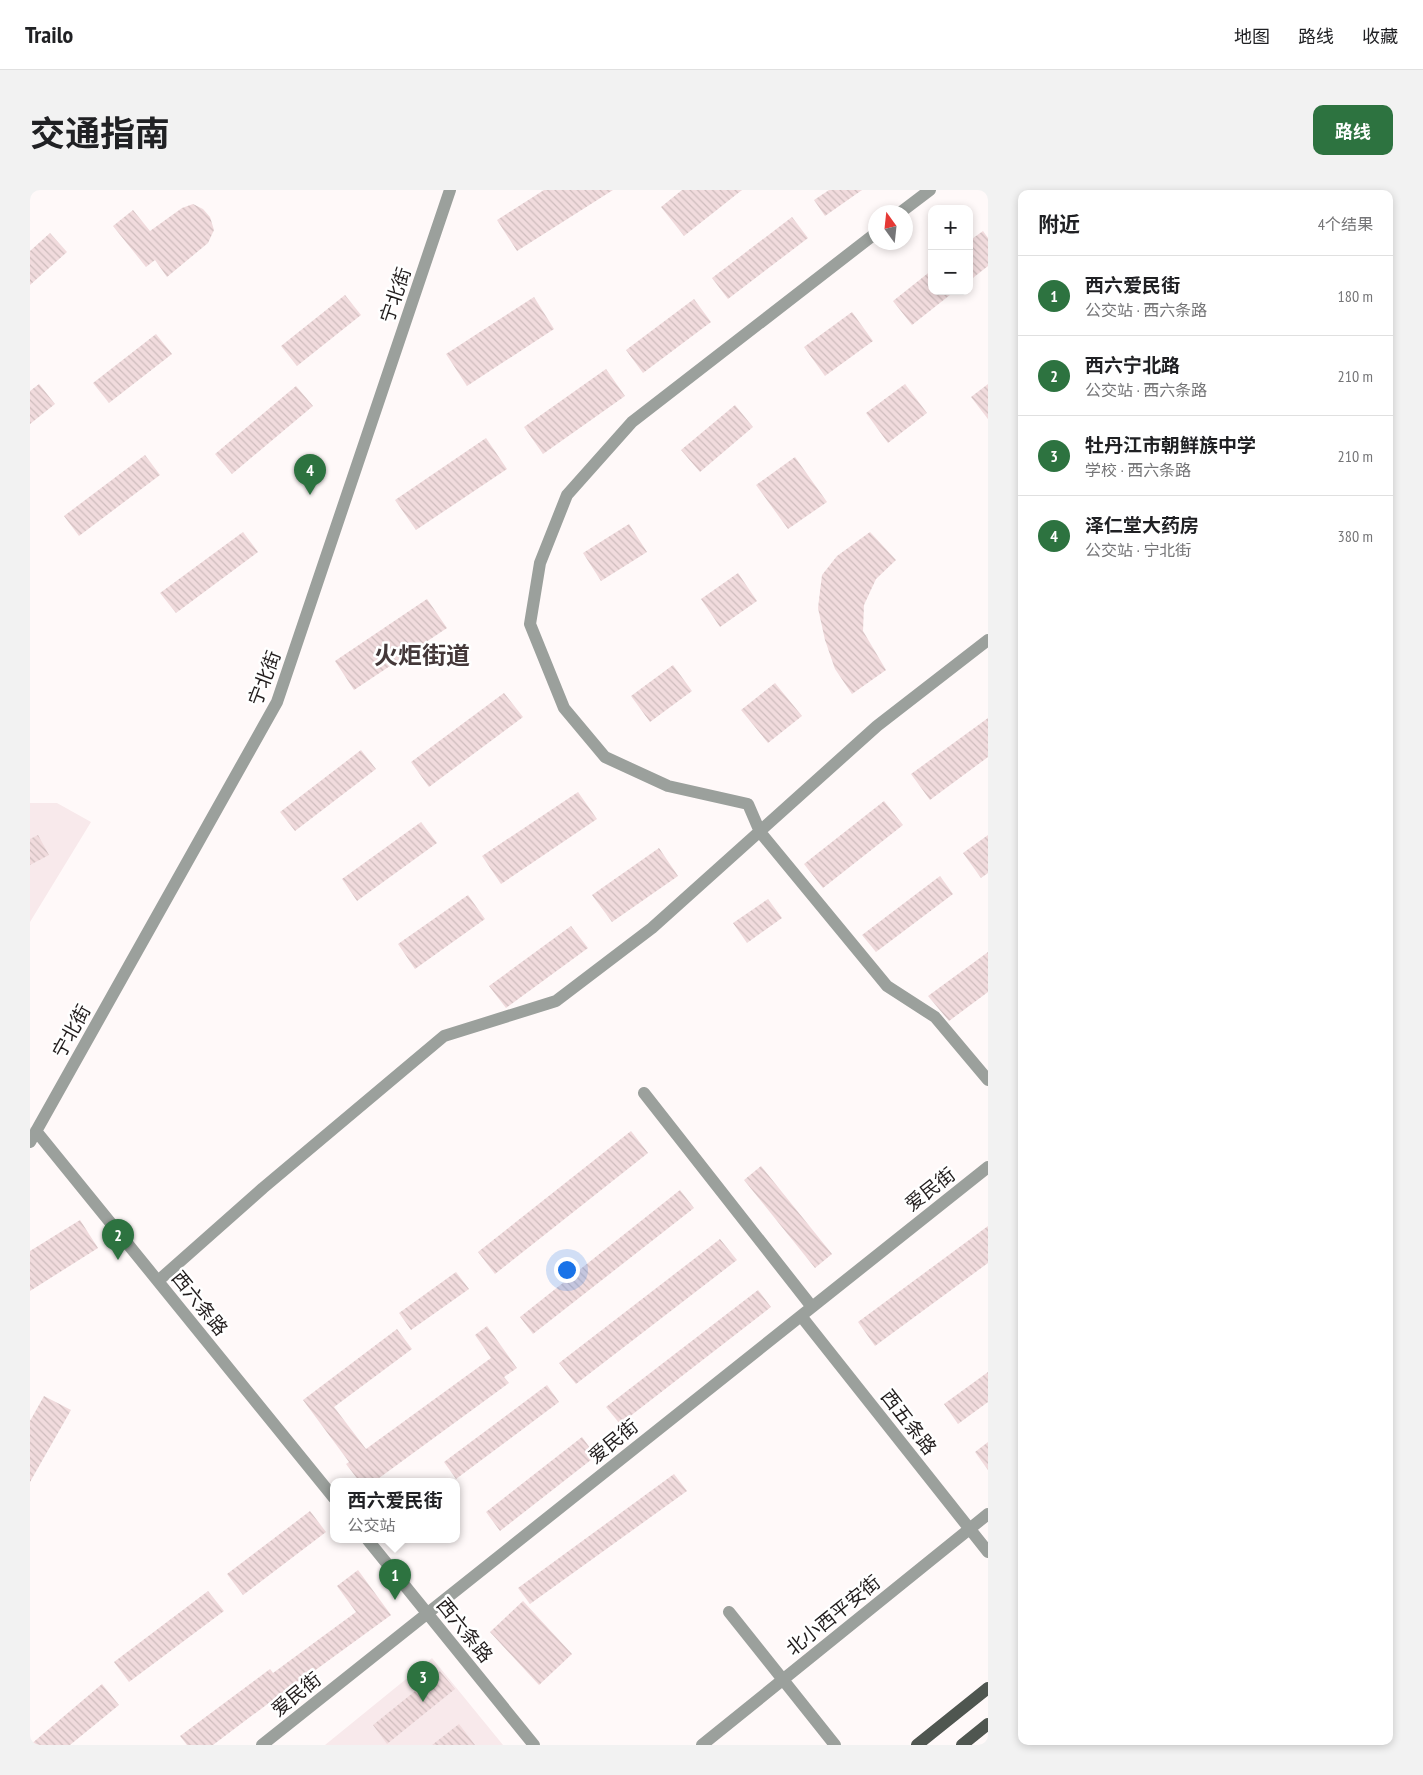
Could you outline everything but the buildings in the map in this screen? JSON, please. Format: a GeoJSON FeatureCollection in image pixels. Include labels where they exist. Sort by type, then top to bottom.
{"type":"FeatureCollection","features":[{"type":"Feature","properties":{"kind":"main road"},"geometry":{"type":"LineString","coordinates":[[917,1745],[988,1688]]}},
{"type":"Feature","properties":{"kind":"main road"},"geometry":{"type":"LineString","coordinates":[[962,1745],[988,1724]]}},
{"type":"Feature","properties":{"kind":"street","name":"宁北街"},"geometry":{"type":"LineString","coordinates":[[33,1137],[277,702],[450,190]]}},
{"type":"Feature","properties":{"kind":"street"},"geometry":{"type":"LineString","coordinates":[[910,205],[930,190]]}},
{"type":"Feature","properties":{"kind":"street"},"geometry":{"type":"LineString","coordinates":[[868,239],[632,422],[567,495],[540,562],[530,624],[564,708],[605,757],[668,786],[748,804],[760,832],[887,986],[935,1017],[988,1080]]}},
{"type":"Feature","properties":{"kind":"street"},"geometry":{"type":"LineString","coordinates":[[158,1281],[263,1188],[444,1036],[556,1001],[652,928],[877,726],[988,640]]}},
{"type":"Feature","properties":{"kind":"street"},"geometry":{"type":"LineString","coordinates":[[644,1094],[812,1307]]}},
{"type":"Feature","properties":{"kind":"street","name":"西六条路"},"geometry":{"type":"LineString","coordinates":[[33,1137],[158,1281],[330,1493]]}},
{"type":"Feature","properties":{"kind":"street","name":"爱民街"},"geometry":{"type":"LineString","coordinates":[[262,1745],[988,1167]]}},
{"type":"Feature","properties":{"kind":"street","name":"西五条路"},"geometry":{"type":"LineString","coordinates":[[801,1316],[988,1552]]}},
{"type":"Feature","properties":{"kind":"street","name":"北小西平安街"},"geometry":{"type":"LineString","coordinates":[[702,1745],[988,1514]]}},
{"type":"Feature","properties":{"kind":"street","name":"西六条路"},"geometry":{"type":"LineString","coordinates":[[370,1543],[534,1745]]}},
{"type":"Feature","properties":{"kind":"street"},"geometry":{"type":"LineString","coordinates":[[729,1612],[835,1745]]}},
{"type":"Feature","properties":{"kind":"shaded area"},"geometry":{"type":"Polygon","coordinates":[[[30,803],[57,803],[91,822],[30,922],[30,803]]]}},
{"type":"Feature","properties":{"kind":"shaded area"},"geometry":{"type":"Polygon","coordinates":[[[432,1658],[503,1745],[325,1745],[432,1658]]]}},
{"type":"Feature","properties":{"kind":"place","name":"泽仁堂大药房"},"geometry":{"type":"Point","coordinates":[310,495]}},
{"type":"Feature","properties":{"kind":"place","name":"西六宁北路"},"geometry":{"type":"Point","coordinates":[118,1260]}},
{"type":"Feature","properties":{"kind":"place","name":"西六爱民街"},"geometry":{"type":"Point","coordinates":[395,1600]}},
{"type":"Feature","properties":{"kind":"place","name":"牡丹江市朝鲜族中学"},"geometry":{"type":"Point","coordinates":[423,1702]}},
{"type":"Feature","properties":{"kind":"district","name":"火炬街道"},"geometry":{"type":"Point","coordinates":[422,656]}}]}
